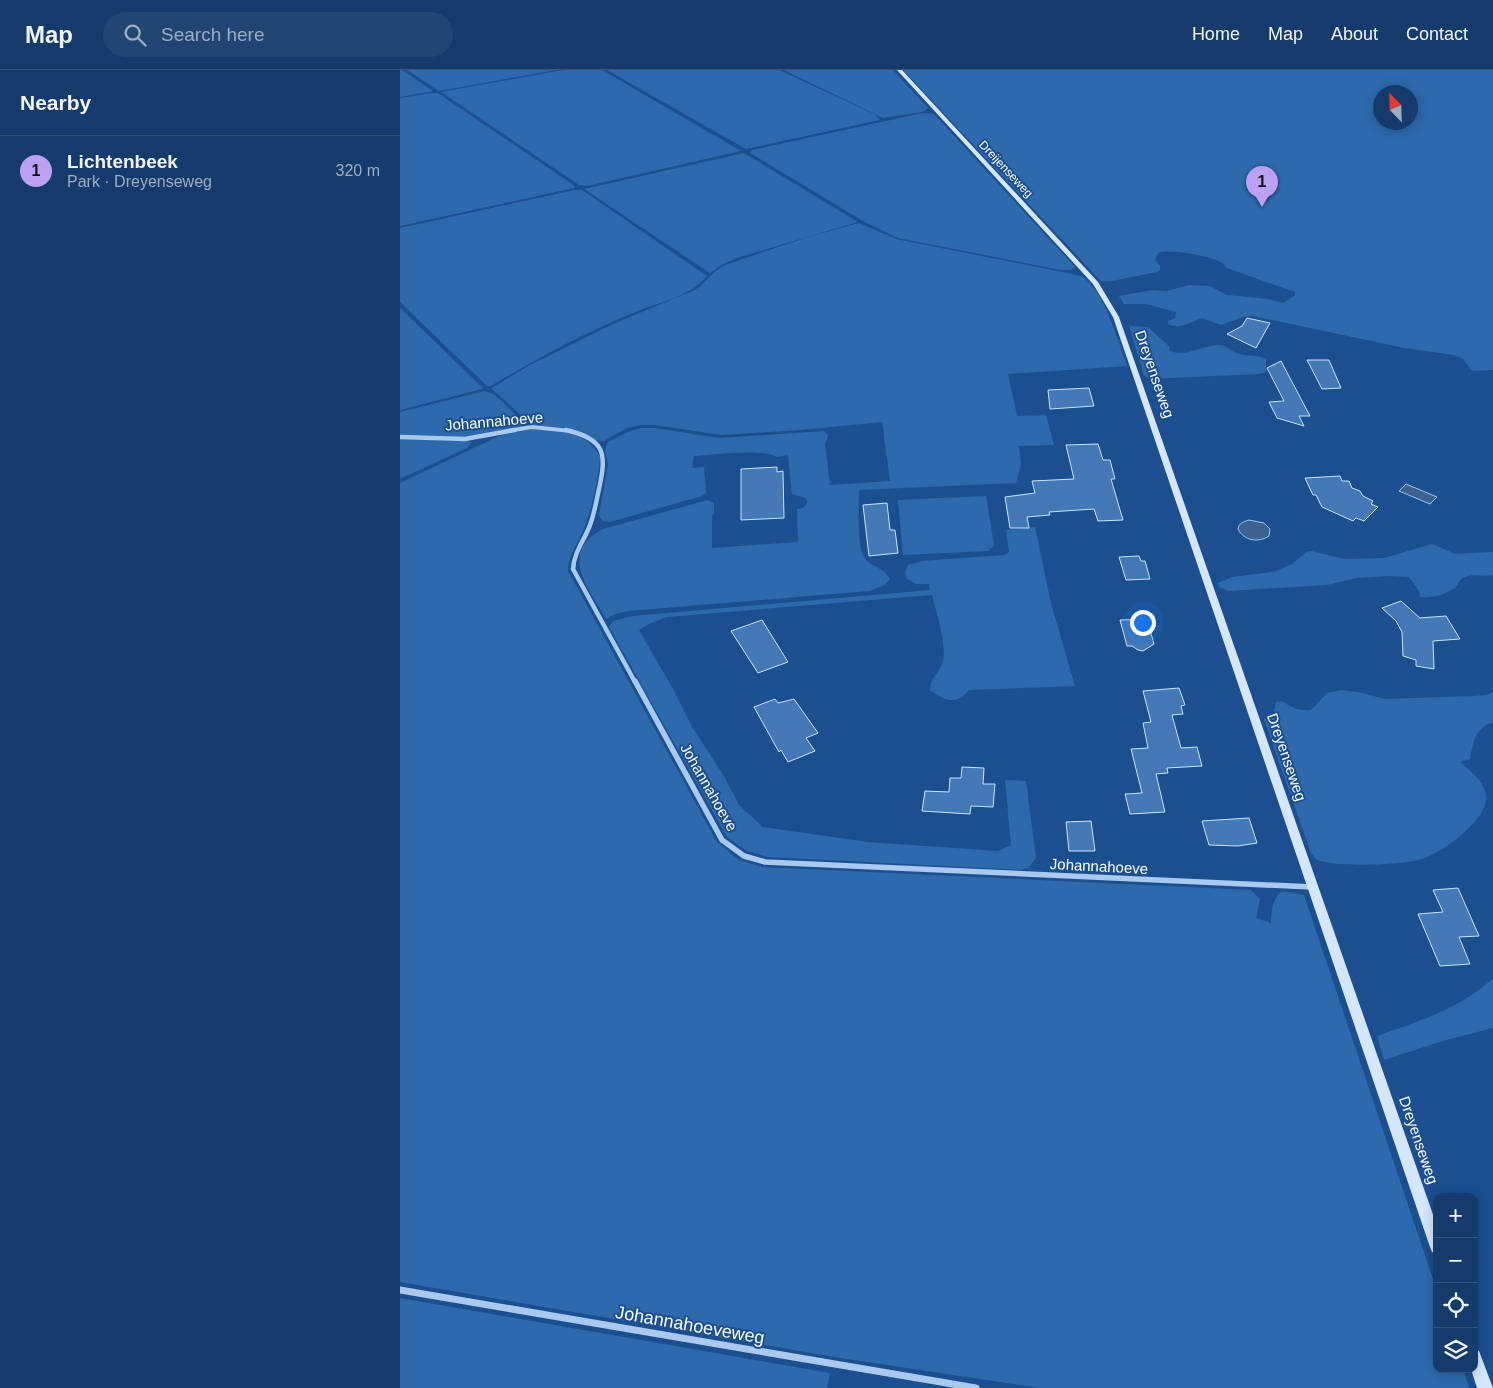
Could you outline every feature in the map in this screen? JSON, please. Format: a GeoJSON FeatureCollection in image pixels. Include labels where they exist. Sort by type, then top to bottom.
{"type":"FeatureCollection","features":[{"type":"Feature","properties":{"kind":"main road","name":"Dreijenseweg"},"geometry":{"type":"LineString","coordinates":[[899,70],[1096,284]]}},
{"type":"Feature","properties":{"kind":"main road","name":"Dreyenseweg"},"geometry":{"type":"LineString","coordinates":[[1096,284],[1116,317],[1133,363],[1434,1238]]}},
{"type":"Feature","properties":{"kind":"main road"},"geometry":{"type":"LineString","coordinates":[[1478,1368],[1485,1388]]}},
{"type":"Feature","properties":{"kind":"street","name":"Johannahoeve"},"geometry":{"type":"LineString","coordinates":[[400,437],[465,439],[532,427],[542,427],[565,429],[598,446],[604,456],[604,467],[588,530],[574,555],[573,569],[722,840],[744,856],[765,862],[1313,887]]}},
{"type":"Feature","properties":{"kind":"street","name":"Johannahoeveweg"},"geometry":{"type":"LineString","coordinates":[[400,1290],[976,1388]]}},
{"type":"Feature","properties":{"kind":"shaded area"},"geometry":{"type":"Polygon","coordinates":[[[400,70],[402,70],[433,91],[400,97],[400,70]]]}},
{"type":"Feature","properties":{"kind":"shaded area"},"geometry":{"type":"Polygon","coordinates":[[[407,70],[556,70],[439,91],[407,70]]]}},
{"type":"Feature","properties":{"kind":"shaded area"},"geometry":{"type":"Polygon","coordinates":[[[563,70],[602,70],[741,151],[587,186],[579,185],[441,92],[563,70]]]}},
{"type":"Feature","properties":{"kind":"shaded area"},"geometry":{"type":"Polygon","coordinates":[[[607,70],[779,70],[876,115],[880,120],[746,149],[607,70]]]}},
{"type":"Feature","properties":{"kind":"shaded area"},"geometry":{"type":"Polygon","coordinates":[[[784,70],[893,70],[928,108],[922,112],[883,118],[784,70]]]}},
{"type":"Feature","properties":{"kind":"shaded area"},"geometry":{"type":"Polygon","coordinates":[[[903,70],[1493,70],[1493,370],[1472,371],[1463,359],[1454,355],[1404,348],[1253,316],[1243,317],[1221,325],[1202,318],[1185,325],[1172,326],[1168,324],[1168,321],[1175,318],[1176,312],[1146,304],[1124,304],[1119,296],[1152,290],[1167,291],[1189,285],[1210,286],[1227,295],[1268,299],[1283,303],[1295,295],[1295,292],[1227,268],[1217,260],[1200,255],[1171,251],[1158,253],[1155,260],[1160,266],[1160,270],[1157,272],[1112,281],[1101,281],[903,70]]]}},
{"type":"Feature","properties":{"kind":"shaded area"},"geometry":{"type":"Polygon","coordinates":[[[438,93],[575,186],[574,188],[400,226],[400,98],[438,93]]]}},
{"type":"Feature","properties":{"kind":"shaded area"},"geometry":{"type":"Polygon","coordinates":[[[923,113],[934,114],[1075,267],[1071,270],[1061,270],[898,238],[863,221],[750,153],[752,150],[923,113]]]}},
{"type":"Feature","properties":{"kind":"shaded area"},"geometry":{"type":"Polygon","coordinates":[[[744,153],[858,222],[737,258],[723,264],[710,273],[584,189],[744,153]]]}},
{"type":"Feature","properties":{"kind":"shaded area"},"geometry":{"type":"Polygon","coordinates":[[[582,190],[707,276],[691,290],[673,299],[596,329],[543,356],[491,386],[487,386],[400,302],[400,228],[582,190]]]}},
{"type":"Feature","properties":{"kind":"shaded area"},"geometry":{"type":"Polygon","coordinates":[[[859,223],[896,239],[1082,276],[1098,294],[1104,305],[1127,366],[1008,374],[1017,416],[1046,415],[1054,445],[1019,446],[1021,464],[1016,483],[859,490],[861,547],[866,560],[884,572],[890,579],[883,586],[869,591],[628,611],[615,614],[606,619],[585,583],[579,560],[582,549],[589,538],[603,529],[708,500],[714,503],[712,548],[798,542],[797,509],[803,508],[807,503],[806,498],[792,494],[788,455],[777,457],[770,454],[750,452],[694,456],[692,468],[704,467],[706,493],[702,496],[610,522],[603,521],[599,514],[608,466],[605,449],[608,442],[630,431],[642,428],[654,428],[719,438],[824,431],[828,435],[825,445],[830,485],[890,481],[882,422],[721,435],[655,425],[641,425],[627,428],[604,441],[594,440],[566,428],[532,425],[492,389],[493,387],[530,365],[613,324],[695,290],[725,265],[808,237],[859,223]]]}},
{"type":"Feature","properties":{"kind":"shaded area"},"geometry":{"type":"Polygon","coordinates":[[[400,308],[483,388],[400,410],[400,308]]]}},
{"type":"Feature","properties":{"kind":"shaded area"},"geometry":{"type":"Polygon","coordinates":[[[1129,326],[1148,327],[1170,347],[1169,350],[1175,352],[1187,352],[1219,345],[1240,354],[1263,358],[1266,360],[1266,372],[1259,374],[1149,379],[1144,375],[1129,326]]]}},
{"type":"Feature","properties":{"kind":"shaded area"},"geometry":{"type":"Polygon","coordinates":[[[485,391],[495,395],[528,426],[466,437],[400,436],[400,412],[485,391]]]}},
{"type":"Feature","properties":{"kind":"shaded area"},"geometry":{"type":"Polygon","coordinates":[[[532,429],[562,431],[579,436],[587,441],[600,457],[592,504],[583,531],[571,555],[568,571],[717,842],[739,860],[762,867],[1251,890],[1260,899],[1256,918],[1271,923],[1274,902],[1282,891],[1304,895],[1433,1279],[1433,1373],[1464,1373],[1469,1388],[1040,1388],[834,1357],[400,1282],[400,483],[499,436],[532,429]]]}},
{"type":"Feature","properties":{"kind":"shaded area"},"geometry":{"type":"Polygon","coordinates":[[[400,439],[472,442],[467,448],[400,479],[400,439]]]}},
{"type":"Feature","properties":{"kind":"shaded area"},"geometry":{"type":"Polygon","coordinates":[[[1406,484],[1437,497],[1430,504],[1399,491],[1406,484]]]}},
{"type":"Feature","properties":{"kind":"shaded area"},"geometry":{"type":"Polygon","coordinates":[[[986,496],[994,545],[988,551],[903,555],[898,500],[986,496]]]}},
{"type":"Feature","properties":{"kind":"shaded area"},"geometry":{"type":"Polygon","coordinates":[[[1249,520],[1264,523],[1270,529],[1269,536],[1261,540],[1252,540],[1244,536],[1238,529],[1239,525],[1249,520]]]}},
{"type":"Feature","properties":{"kind":"shaded area"},"geometry":{"type":"Polygon","coordinates":[[[1035,527],[1051,603],[1075,686],[969,690],[955,700],[946,699],[935,694],[930,690],[930,686],[942,665],[944,647],[932,595],[667,617],[639,630],[673,689],[692,727],[724,776],[739,805],[763,827],[868,842],[998,851],[1011,845],[1005,780],[1026,781],[1036,858],[1029,867],[1021,870],[768,857],[747,851],[727,837],[609,627],[613,621],[633,616],[930,590],[929,584],[916,584],[907,579],[905,572],[908,565],[922,561],[1004,555],[1009,552],[1006,530],[1035,527]]]}},
{"type":"Feature","properties":{"kind":"shaded area"},"geometry":{"type":"Polygon","coordinates":[[[1432,544],[1455,554],[1493,552],[1493,575],[1468,576],[1461,579],[1455,588],[1438,596],[1428,597],[1420,597],[1419,591],[1409,577],[1356,578],[1327,585],[1228,591],[1219,587],[1218,583],[1232,577],[1273,572],[1292,564],[1306,552],[1311,551],[1344,559],[1384,558],[1432,544]]]}},
{"type":"Feature","properties":{"kind":"shaded area"},"geometry":{"type":"Polygon","coordinates":[[[1341,690],[1385,699],[1474,696],[1487,695],[1493,692],[1493,722],[1482,728],[1476,736],[1470,759],[1460,762],[1482,784],[1486,794],[1486,803],[1473,824],[1441,850],[1413,861],[1351,865],[1324,862],[1316,859],[1311,853],[1264,719],[1273,714],[1276,702],[1282,701],[1289,706],[1311,710],[1327,693],[1341,690]]]}},
{"type":"Feature","properties":{"kind":"shaded area"},"geometry":{"type":"Polygon","coordinates":[[[1493,978],[1493,1028],[1446,1040],[1384,1060],[1377,1036],[1453,1006],[1481,989],[1493,978]]]}},
{"type":"Feature","properties":{"kind":"shaded area"},"geometry":{"type":"Polygon","coordinates":[[[400,1298],[830,1373],[827,1388],[400,1388],[400,1298]]]}},
{"type":"Feature","properties":{"kind":"building"},"geometry":{"type":"Polygon","coordinates":[[[1247,318],[1270,323],[1256,348],[1227,334],[1242,326],[1247,318]]]}},
{"type":"Feature","properties":{"kind":"building"},"geometry":{"type":"Polygon","coordinates":[[[1307,360],[1329,360],[1341,388],[1322,389],[1307,360]]]}},
{"type":"Feature","properties":{"kind":"building"},"geometry":{"type":"Polygon","coordinates":[[[1281,361],[1310,416],[1299,416],[1304,426],[1277,418],[1269,402],[1284,401],[1267,368],[1281,361]]]}},
{"type":"Feature","properties":{"kind":"building"},"geometry":{"type":"Polygon","coordinates":[[[1089,388],[1094,406],[1050,409],[1048,390],[1089,388]]]}},
{"type":"Feature","properties":{"kind":"building"},"geometry":{"type":"Polygon","coordinates":[[[1098,444],[1103,460],[1110,460],[1115,479],[1111,479],[1123,520],[1098,521],[1094,509],[1049,512],[1050,515],[1027,517],[1029,528],[1010,528],[1005,497],[1035,493],[1032,481],[1074,479],[1066,445],[1098,444]]]}},
{"type":"Feature","properties":{"kind":"building"},"geometry":{"type":"Polygon","coordinates":[[[777,467],[777,472],[783,471],[784,518],[741,520],[741,469],[777,467]]]}},
{"type":"Feature","properties":{"kind":"building"},"geometry":{"type":"Polygon","coordinates":[[[1340,476],[1342,481],[1349,481],[1352,488],[1360,491],[1363,496],[1373,501],[1371,504],[1378,507],[1364,521],[1356,518],[1353,521],[1322,507],[1316,495],[1313,495],[1305,478],[1340,476]]]}},
{"type":"Feature","properties":{"kind":"building"},"geometry":{"type":"Polygon","coordinates":[[[887,503],[890,530],[895,530],[898,553],[869,556],[863,505],[887,503]]]}},
{"type":"Feature","properties":{"kind":"building"},"geometry":{"type":"Polygon","coordinates":[[[1139,556],[1141,561],[1145,561],[1150,579],[1126,580],[1119,557],[1139,556]]]}},
{"type":"Feature","properties":{"kind":"building"},"geometry":{"type":"Polygon","coordinates":[[[1401,601],[1420,618],[1446,616],[1460,639],[1433,641],[1434,669],[1416,666],[1416,660],[1403,656],[1402,632],[1396,621],[1382,608],[1401,601]]]}},
{"type":"Feature","properties":{"kind":"building"},"geometry":{"type":"Polygon","coordinates":[[[1147,619],[1154,644],[1143,651],[1127,646],[1120,620],[1147,619]]]}},
{"type":"Feature","properties":{"kind":"building"},"geometry":{"type":"Polygon","coordinates":[[[762,620],[788,662],[758,673],[731,631],[762,620]]]}},
{"type":"Feature","properties":{"kind":"building"},"geometry":{"type":"Polygon","coordinates":[[[1179,688],[1185,705],[1181,706],[1183,714],[1172,715],[1181,748],[1197,747],[1202,766],[1167,768],[1168,773],[1156,774],[1165,812],[1130,814],[1125,794],[1142,793],[1131,749],[1148,748],[1143,723],[1151,722],[1143,691],[1179,688]]]}},
{"type":"Feature","properties":{"kind":"building"},"geometry":{"type":"Polygon","coordinates":[[[775,699],[778,703],[794,699],[818,733],[806,738],[815,751],[788,762],[781,750],[779,752],[754,707],[775,699]]]}},
{"type":"Feature","properties":{"kind":"building"},"geometry":{"type":"Polygon","coordinates":[[[962,767],[984,768],[983,784],[995,784],[993,807],[971,806],[970,814],[922,811],[925,791],[949,792],[950,778],[961,778],[962,767]]]}},
{"type":"Feature","properties":{"kind":"building"},"geometry":{"type":"Polygon","coordinates":[[[1249,818],[1257,843],[1238,846],[1209,845],[1202,821],[1249,818]]]}},
{"type":"Feature","properties":{"kind":"building"},"geometry":{"type":"Polygon","coordinates":[[[1091,821],[1095,851],[1069,851],[1066,822],[1091,821]]]}},
{"type":"Feature","properties":{"kind":"building"},"geometry":{"type":"Polygon","coordinates":[[[1458,888],[1479,936],[1459,937],[1470,964],[1440,966],[1418,914],[1443,912],[1433,890],[1458,888]]]}},
{"type":"Feature","properties":{"kind":"place","name":"Lichtenbeek"},"geometry":{"type":"Point","coordinates":[1262,207]}}]}
